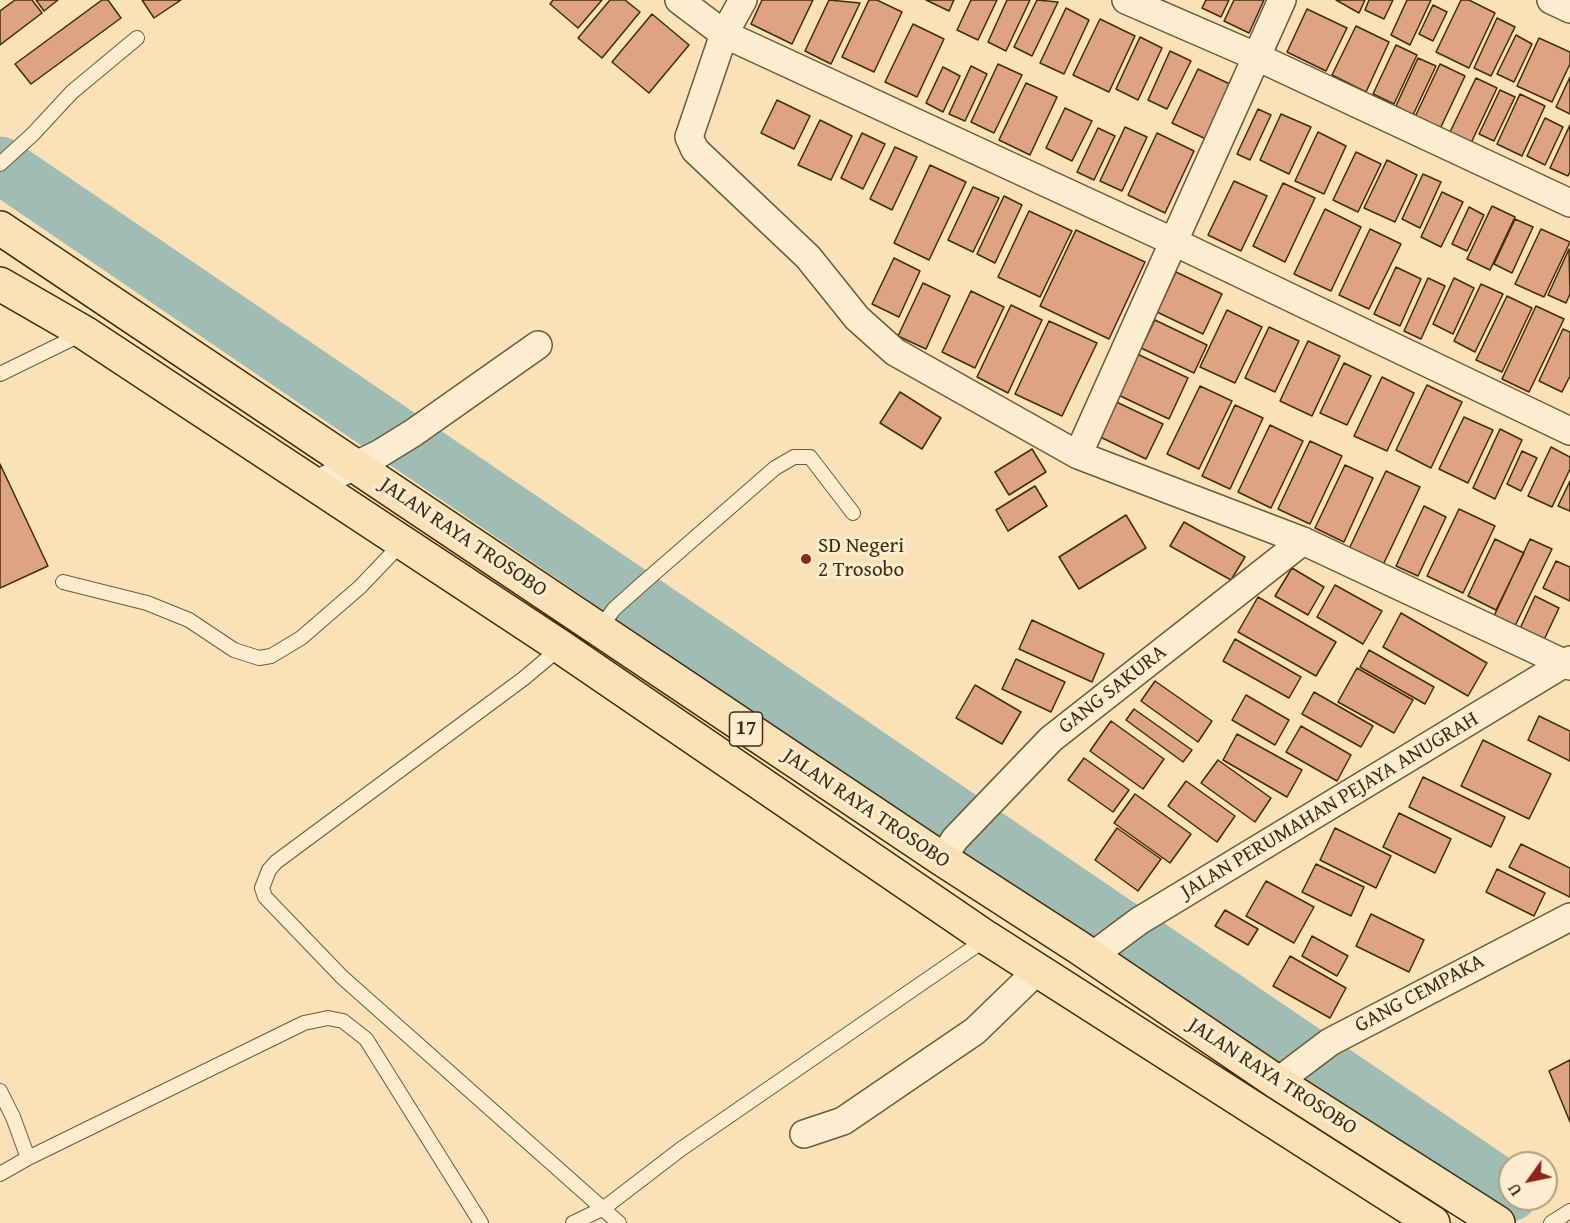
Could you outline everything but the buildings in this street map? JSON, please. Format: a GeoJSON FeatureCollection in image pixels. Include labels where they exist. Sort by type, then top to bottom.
{"type":"FeatureCollection","features":[{"type":"Feature","properties":{"kind":"highway","name":"JALAN RAYA TROSOBO"},"geometry":{"type":"LineString","coordinates":[[0,228],[367,460],[1100,949],[1498,1223]]}},
{"type":"Feature","properties":{"kind":"highway","name":"JALAN RAYA TROSOBO"},"geometry":{"type":"LineString","coordinates":[[5,293],[85,333],[561,647],[987,938],[1433,1223]]}},
{"type":"Feature","properties":{"kind":"street"},"geometry":{"type":"LineString","coordinates":[[678,0],[724,34],[1172,241],[1570,431]]}},
{"type":"Feature","properties":{"kind":"street"},"geometry":{"type":"LineString","coordinates":[[743,0],[724,34],[689,130],[689,137],[695,150],[808,257],[857,318],[895,352],[1078,455],[1303,541],[1568,663]]}},
{"type":"Feature","properties":{"kind":"street"},"geometry":{"type":"LineString","coordinates":[[1126,0],[1255,56],[1570,203]]}},
{"type":"Feature","properties":{"kind":"street"},"geometry":{"type":"LineString","coordinates":[[1078,455],[1282,0]]}},
{"type":"Feature","properties":{"kind":"street"},"geometry":{"type":"LineString","coordinates":[[1551,0],[1570,9]]}},
{"type":"Feature","properties":{"kind":"street"},"geometry":{"type":"LineString","coordinates":[[315,484],[367,460],[407,436],[538,345]]}},
{"type":"Feature","properties":{"kind":"street","name":"GANG SAKURA"},"geometry":{"type":"LineString","coordinates":[[949,849],[981,811],[1051,739],[1303,541]]}},
{"type":"Feature","properties":{"kind":"street","name":"JALAN PERUMAHAN PEJAYA ANUGRAH"},"geometry":{"type":"LineString","coordinates":[[1100,949],[1139,921],[1568,663]]}},
{"type":"Feature","properties":{"kind":"street","name":"GANG CEMPAKA"},"geometry":{"type":"LineString","coordinates":[[1283,1077],[1326,1044],[1570,917]]}},
{"type":"Feature","properties":{"kind":"street"},"geometry":{"type":"LineString","coordinates":[[804,1134],[843,1120],[975,1031],[1038,970]]}},
{"type":"Feature","properties":{"kind":"lane"},"geometry":{"type":"LineString","coordinates":[[0,164],[33,134],[72,92],[137,38]]}},
{"type":"Feature","properties":{"kind":"lane"},"geometry":{"type":"LineString","coordinates":[[0,374],[85,333]]}},
{"type":"Feature","properties":{"kind":"lane"},"geometry":{"type":"LineString","coordinates":[[606,620],[642,584],[775,468],[794,457],[810,457],[853,513]]}},
{"type":"Feature","properties":{"kind":"lane"},"geometry":{"type":"LineString","coordinates":[[63,582],[147,603],[189,620],[234,650],[259,658],[271,656],[301,638],[360,587],[402,543]]}},
{"type":"Feature","properties":{"kind":"lane"},"geometry":{"type":"LineString","coordinates":[[561,647],[523,680],[276,862],[269,870],[262,888],[272,904],[342,977],[619,1223]]}},
{"type":"Feature","properties":{"kind":"lane"},"geometry":{"type":"LineString","coordinates":[[573,1223],[604,1208],[681,1149],[987,938]]}},
{"type":"Feature","properties":{"kind":"lane"},"geometry":{"type":"LineString","coordinates":[[0,1174],[28,1158],[304,1023],[328,1018],[343,1021],[366,1039],[481,1223]]}},
{"type":"Feature","properties":{"kind":"lane"},"geometry":{"type":"LineString","coordinates":[[0,1091],[14,1117],[28,1158]]}},
{"type":"Feature","properties":{"kind":"lane"},"geometry":{"type":"LineString","coordinates":[[1551,1223],[1570,1211]]}},
{"type":"Feature","properties":{"kind":"waterway"},"geometry":{"type":"LineString","coordinates":[[0,165],[1498,1185]]}},
{"type":"Feature","properties":{"kind":"place","name":"SD Negeri 2 Trosobo"},"geometry":{"type":"Point","coordinates":[806,559]}}]}
